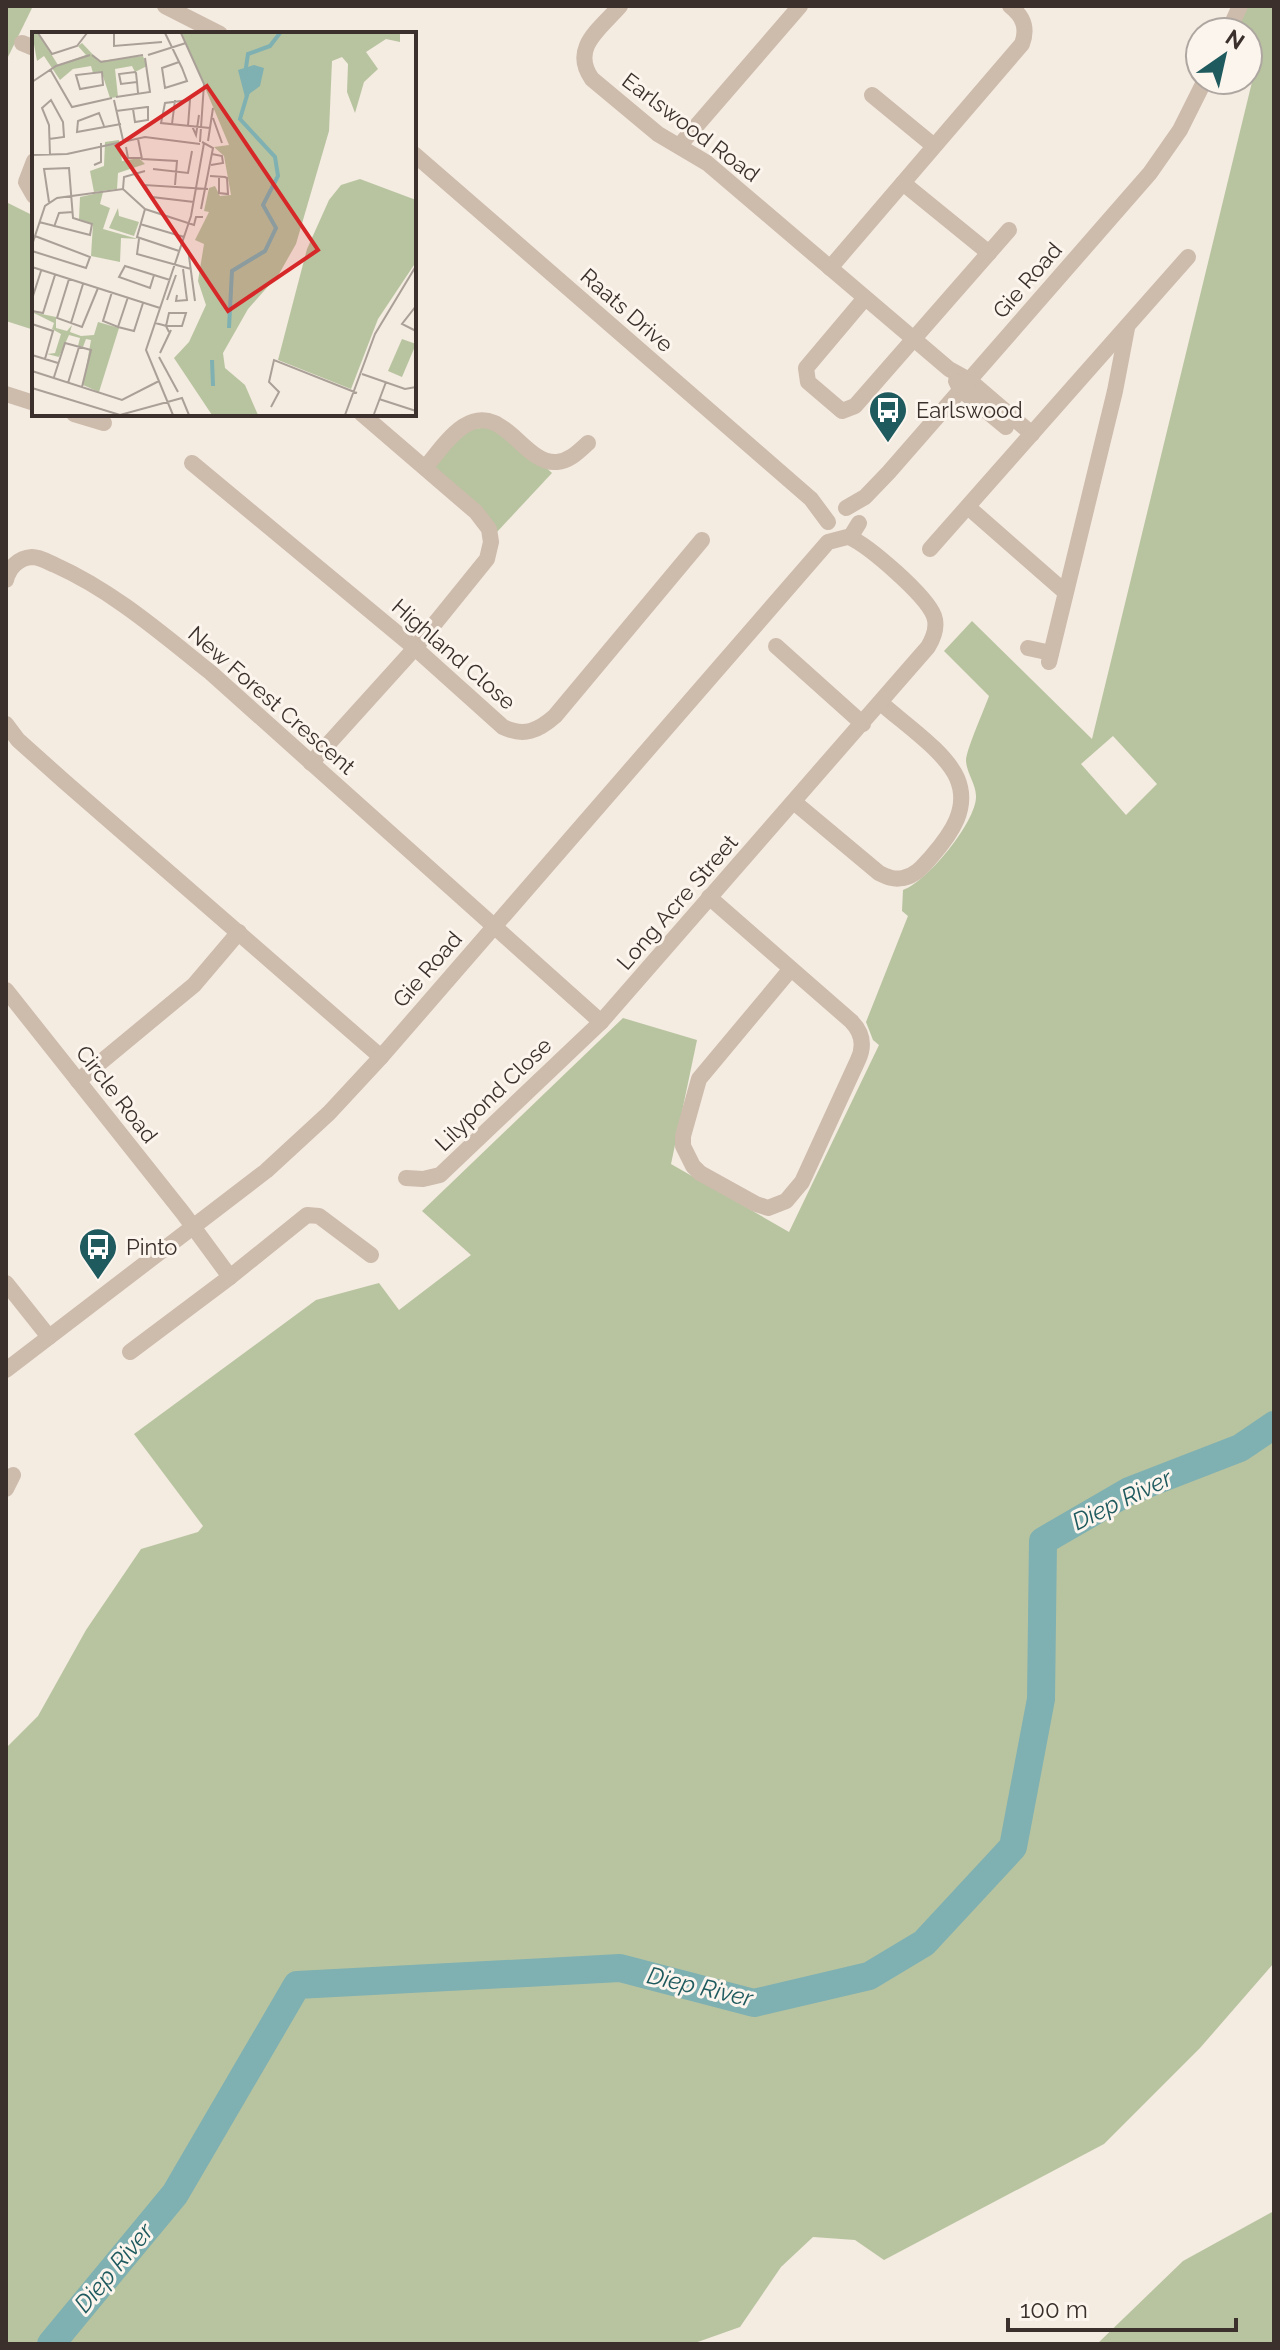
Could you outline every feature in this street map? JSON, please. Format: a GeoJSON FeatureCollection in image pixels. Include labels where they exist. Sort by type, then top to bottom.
{"type":"FeatureCollection","features":[{"type":"Feature","properties":{"kind":"street"},"geometry":{"type":"LineString","coordinates":[[165,6],[216,32]]}},
{"type":"Feature","properties":{"kind":"street","name":"Earlswood Road"},"geometry":{"type":"LineString","coordinates":[[620,6],[586,46],[582,58],[584,68],[592,79],[658,134],[707,163],[1028,438]]}},
{"type":"Feature","properties":{"kind":"street"},"geometry":{"type":"LineString","coordinates":[[679,146],[800,6]]}},
{"type":"Feature","properties":{"kind":"street"},"geometry":{"type":"LineString","coordinates":[[830,268],[1022,44],[1025,27],[1022,18],[1010,6]]}},
{"type":"Feature","properties":{"kind":"street"},"geometry":{"type":"LineString","coordinates":[[872,95],[934,146]]}},
{"type":"Feature","properties":{"kind":"street","name":"Gie Road"},"geometry":{"type":"LineString","coordinates":[[6,1370],[266,1171],[304,1138],[381,1057],[1150,173],[1180,130],[1197,96]]}},
{"type":"Feature","properties":{"kind":"street","name":"Raats Drive"},"geometry":{"type":"LineString","coordinates":[[416,156],[844,527],[927,605],[934,616],[935,633],[928,647],[881,703]]}},
{"type":"Feature","properties":{"kind":"street"},"geometry":{"type":"LineString","coordinates":[[32,166],[26,182],[32,192]]}},
{"type":"Feature","properties":{"kind":"street"},"geometry":{"type":"LineString","coordinates":[[903,183],[989,253]]}},
{"type":"Feature","properties":{"kind":"street"},"geometry":{"type":"LineString","coordinates":[[865,298],[806,368],[808,382],[842,411],[855,406],[1009,230]]}},
{"type":"Feature","properties":{"kind":"street"},"geometry":{"type":"LineString","coordinates":[[930,549],[1188,257]]}},
{"type":"Feature","properties":{"kind":"street"},"geometry":{"type":"LineString","coordinates":[[1028,648],[1050,658],[1115,391],[1127,326]]}},
{"type":"Feature","properties":{"kind":"street"},"geometry":{"type":"LineString","coordinates":[[1094,364],[1106,363],[1111,367],[1115,391]]}},
{"type":"Feature","properties":{"kind":"street"},"geometry":{"type":"LineString","coordinates":[[6,394],[32,402]]}},
{"type":"Feature","properties":{"kind":"street"},"geometry":{"type":"LineString","coordinates":[[81,416],[104,423]]}},
{"type":"Feature","properties":{"kind":"street"},"geometry":{"type":"LineString","coordinates":[[311,763],[473,579],[487,559],[491,542],[489,529],[476,512],[364,416]]}},
{"type":"Feature","properties":{"kind":"street"},"geometry":{"type":"LineString","coordinates":[[426,467],[451,437],[475,421],[496,423],[537,456],[548,461],[571,458],[588,443]]}},
{"type":"Feature","properties":{"kind":"street","name":"Highland Close"},"geometry":{"type":"LineString","coordinates":[[192,463],[415,648],[503,727],[514,733],[537,730],[555,716],[702,540]]}},
{"type":"Feature","properties":{"kind":"street"},"geometry":{"type":"LineString","coordinates":[[968,507],[1065,592]]}},
{"type":"Feature","properties":{"kind":"street","name":"New Forest Crescent"},"geometry":{"type":"LineString","coordinates":[[7,572],[17,562],[33,557],[102,590],[210,672],[494,925]]}},
{"type":"Feature","properties":{"kind":"street"},"geometry":{"type":"LineString","coordinates":[[776,646],[863,724]]}},
{"type":"Feature","properties":{"kind":"street"},"geometry":{"type":"LineString","coordinates":[[794,802],[879,873],[890,878],[901,879],[913,875],[952,833],[961,805],[961,790],[956,776],[947,762],[881,703]]}},
{"type":"Feature","properties":{"kind":"street","name":"Long Acre Street"},"geometry":{"type":"LineString","coordinates":[[601,1022],[881,703]]}},
{"type":"Feature","properties":{"kind":"street"},"geometry":{"type":"LineString","coordinates":[[6,724],[18,740],[381,1057]]}},
{"type":"Feature","properties":{"kind":"street"},"geometry":{"type":"LineString","coordinates":[[709,897],[855,1025],[860,1035],[862,1047],[802,1182],[786,1201],[768,1208],[700,1173],[686,1157],[683,1136],[699,1079],[790,970]]}},
{"type":"Feature","properties":{"kind":"street"},"geometry":{"type":"LineString","coordinates":[[494,925],[601,1022]]}},
{"type":"Feature","properties":{"kind":"street"},"geometry":{"type":"LineString","coordinates":[[78,1081],[194,985],[239,932]]}},
{"type":"Feature","properties":{"kind":"street","name":"Circle Road"},"geometry":{"type":"LineString","coordinates":[[6,990],[230,1277]]}},
{"type":"Feature","properties":{"kind":"street","name":"Lilypond Close"},"geometry":{"type":"LineString","coordinates":[[406,1178],[423,1179],[440,1175],[601,1022]]}},
{"type":"Feature","properties":{"kind":"street"},"geometry":{"type":"LineString","coordinates":[[130,1352],[307,1215],[319,1216],[371,1255]]}},
{"type":"Feature","properties":{"kind":"street"},"geometry":{"type":"LineString","coordinates":[[6,1283],[49,1337]]}},
{"type":"Feature","properties":{"kind":"green space"},"geometry":{"type":"Polygon","coordinates":[[[6,6],[33,6],[6,61],[6,6]]]}},
{"type":"Feature","properties":{"kind":"green space"},"geometry":{"type":"Polygon","coordinates":[[[1248,6],[1274,6],[1274,1963],[1200,2048],[1104,2144],[884,2260],[855,2240],[813,2237],[781,2267],[740,2327],[692,2344],[6,2344],[6,1748],[38,1716],[86,1630],[141,1549],[198,1532],[203,1526],[134,1434],[316,1300],[379,1283],[399,1310],[471,1255],[422,1211],[623,1018],[697,1040],[671,1164],[789,1232],[879,1045],[873,1040],[866,1022],[908,916],[902,911],[903,890],[925,875],[949,849],[974,807],[976,792],[966,760],[989,696],[944,651],[972,621],[1092,739],[1249,96],[1264,96],[1264,16],[1243,16],[1248,6]],[[1113,736],[1081,764],[1126,815],[1157,784],[1113,736]]]}},
{"type":"Feature","properties":{"kind":"green space"},"geometry":{"type":"Polygon","coordinates":[[[6,202],[32,215],[32,329],[6,321],[6,202]]]}},
{"type":"Feature","properties":{"kind":"green space"},"geometry":{"type":"Polygon","coordinates":[[[500,426],[552,473],[496,533],[427,469],[462,430],[500,426]]]}},
{"type":"Feature","properties":{"kind":"green space"},"geometry":{"type":"Polygon","coordinates":[[[1274,2211],[1274,2344],[1097,2344],[1183,2261],[1274,2211]]]}},
{"type":"Feature","properties":{"kind":"waterway","name":"Diep River"},"geometry":{"type":"LineString","coordinates":[[51,2344],[175,2194],[297,1985],[620,1968],[754,2003],[869,1976],[924,1943],[1013,1847],[1041,1699],[1043,1541],[1129,1491],[1240,1448],[1274,1425]]}},
{"type":"Feature","properties":{"kind":"place","name":"Earlswood"},"geometry":{"type":"Point","coordinates":[888,444]}},
{"type":"Feature","properties":{"kind":"place","name":"Pinto"},"geometry":{"type":"Point","coordinates":[98,1281]}}]}
